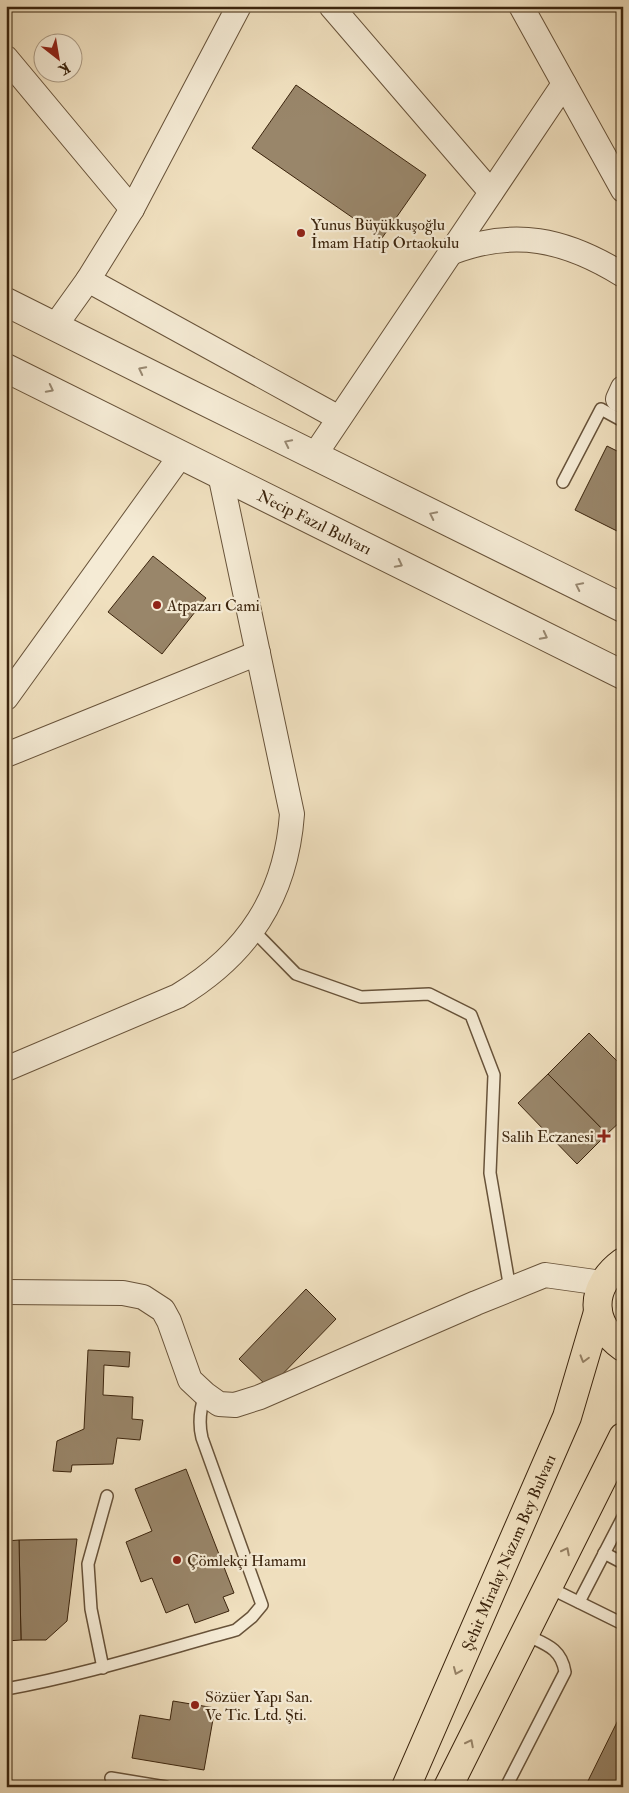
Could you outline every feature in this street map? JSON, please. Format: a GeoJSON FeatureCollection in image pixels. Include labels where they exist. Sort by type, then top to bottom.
{"type":"FeatureCollection","features":[{"type":"Feature","properties":{"kind":"main road"},"geometry":{"type":"LineString","coordinates":[[602,1283],[611,1271],[623,1262]]}},
{"type":"Feature","properties":{"kind":"main road","name":"Şehit Miralay Nazım Bey Bulvarı"},"geometry":{"type":"LineString","coordinates":[[406,1787],[567,1417],[598,1312],[598,1297],[602,1283]]}},
{"type":"Feature","properties":{"kind":"main road"},"geometry":{"type":"LineString","coordinates":[[598,1312],[602,1327],[611,1339],[623,1347]]}},
{"type":"Feature","properties":{"kind":"main road"},"geometry":{"type":"LineString","coordinates":[[448,1787],[623,1437]]}},
{"type":"Feature","properties":{"kind":"street"},"geometry":{"type":"LineString","coordinates":[[55,326],[88,280],[132,209],[239,6]]}},
{"type":"Feature","properties":{"kind":"street"},"geometry":{"type":"LineString","coordinates":[[331,6],[491,192]]}},
{"type":"Feature","properties":{"kind":"street"},"geometry":{"type":"LineString","coordinates":[[521,6],[623,190]]}},
{"type":"Feature","properties":{"kind":"street"},"geometry":{"type":"LineString","coordinates":[[6,58],[132,209]]}},
{"type":"Feature","properties":{"kind":"street"},"geometry":{"type":"LineString","coordinates":[[314,456],[564,84]]}},
{"type":"Feature","properties":{"kind":"street"},"geometry":{"type":"LineString","coordinates":[[450,253],[494,240],[517,238],[534,240],[569,249],[592,258],[623,275]]}},
{"type":"Feature","properties":{"kind":"street"},"geometry":{"type":"LineString","coordinates":[[88,280],[339,418]]}},
{"type":"Feature","properties":{"kind":"street"},"geometry":{"type":"LineString","coordinates":[[6,302],[623,608]]}},
{"type":"Feature","properties":{"kind":"street","name":"Necip Fazıl Bulvarı"},"geometry":{"type":"LineString","coordinates":[[6,368],[623,675]]}},
{"type":"Feature","properties":{"kind":"street"},"geometry":{"type":"LineString","coordinates":[[623,388],[618,399],[623,401]]}},
{"type":"Feature","properties":{"kind":"street"},"geometry":{"type":"LineString","coordinates":[[6,698],[181,455]]}},
{"type":"Feature","properties":{"kind":"street"},"geometry":{"type":"LineString","coordinates":[[6,1069],[178,996],[199,984],[236,951],[253,930],[267,908],[278,883],[290,838],[292,814],[220,474]]}},
{"type":"Feature","properties":{"kind":"street"},"geometry":{"type":"LineString","coordinates":[[6,755],[258,653]]}},
{"type":"Feature","properties":{"kind":"street"},"geometry":{"type":"LineString","coordinates":[[6,1292],[123,1293],[143,1297],[163,1310],[169,1321],[190,1380],[219,1404],[235,1405],[260,1397],[545,1275],[602,1283]]}},
{"type":"Feature","properties":{"kind":"lane"},"geometry":{"type":"LineString","coordinates":[[563,482],[601,409],[623,420]]}},
{"type":"Feature","properties":{"kind":"lane"},"geometry":{"type":"LineString","coordinates":[[253,930],[296,974],[361,997],[429,994],[471,1015],[494,1075],[490,1173],[510,1289]]}},
{"type":"Feature","properties":{"kind":"lane"},"geometry":{"type":"LineString","coordinates":[[6,1689],[103,1668],[236,1630],[252,1617],[262,1605],[202,1438],[200,1408],[205,1394]]}},
{"type":"Feature","properties":{"kind":"lane"},"geometry":{"type":"LineString","coordinates":[[103,1668],[91,1609],[88,1564],[107,1496]]}},
{"type":"Feature","properties":{"kind":"lane"},"geometry":{"type":"LineString","coordinates":[[579,1602],[623,1517]]}},
{"type":"Feature","properties":{"kind":"lane"},"geometry":{"type":"LineString","coordinates":[[604,1553],[623,1563]]}},
{"type":"Feature","properties":{"kind":"lane"},"geometry":{"type":"LineString","coordinates":[[548,1587],[623,1624]]}},
{"type":"Feature","properties":{"kind":"lane"},"geometry":{"type":"LineString","coordinates":[[506,1787],[564,1672],[558,1653],[554,1649],[524,1634]]}},
{"type":"Feature","properties":{"kind":"lane"},"geometry":{"type":"LineString","coordinates":[[111,1778],[164,1787]]}},
{"type":"Feature","properties":{"kind":"shaded area"},"geometry":{"type":"Polygon","coordinates":[[[623,1287],[623,1323],[618,1314],[617,1300],[623,1287]]]}},
{"type":"Feature","properties":{"kind":"building"},"geometry":{"type":"Polygon","coordinates":[[[296,85],[426,175],[382,238],[252,148],[296,85]]]}},
{"type":"Feature","properties":{"kind":"building"},"geometry":{"type":"Polygon","coordinates":[[[607,446],[623,454],[623,534],[575,510],[607,446]]]}},
{"type":"Feature","properties":{"kind":"building","name":"Atpazarı Cami"},"geometry":{"type":"Polygon","coordinates":[[[153,556],[206,598],[162,654],[108,612],[153,556]]]}},
{"type":"Feature","properties":{"kind":"building"},"geometry":{"type":"Polygon","coordinates":[[[589,1033],[623,1067],[623,1119],[607,1134],[548,1074],[589,1033]]]}},
{"type":"Feature","properties":{"kind":"building"},"geometry":{"type":"Polygon","coordinates":[[[548,1074],[607,1134],[577,1164],[518,1103],[548,1074]]]}},
{"type":"Feature","properties":{"kind":"building"},"geometry":{"type":"Polygon","coordinates":[[[306,1289],[336,1319],[269,1388],[239,1359],[306,1289]]]}},
{"type":"Feature","properties":{"kind":"building"},"geometry":{"type":"Polygon","coordinates":[[[88,1350],[130,1352],[129,1367],[104,1365],[103,1395],[133,1397],[132,1419],[143,1420],[140,1440],[117,1438],[113,1464],[72,1465],[71,1472],[53,1471],[57,1441],[84,1429],[88,1350]]]}},
{"type":"Feature","properties":{"kind":"building","name":"Çömlekçi Hamamı"},"geometry":{"type":"Polygon","coordinates":[[[186,1469],[234,1593],[223,1597],[229,1611],[195,1623],[188,1604],[166,1613],[152,1578],[141,1582],[126,1542],[152,1531],[135,1489],[186,1469]]]}},
{"type":"Feature","properties":{"kind":"building"},"geometry":{"type":"Polygon","coordinates":[[[77,1539],[67,1621],[46,1640],[21,1640],[19,1540],[77,1539]]]}},
{"type":"Feature","properties":{"kind":"building"},"geometry":{"type":"Polygon","coordinates":[[[19,1540],[21,1640],[6,1641],[6,1541],[19,1540]]]}},
{"type":"Feature","properties":{"kind":"building"},"geometry":{"type":"Polygon","coordinates":[[[173,1701],[215,1708],[204,1770],[132,1758],[140,1715],[170,1720],[173,1701]]]}},
{"type":"Feature","properties":{"kind":"building"},"geometry":{"type":"Polygon","coordinates":[[[623,1710],[623,1787],[585,1787],[623,1710]]]}},
{"type":"Feature","properties":{"kind":"place","name":"Yunus Büyükkuşoğlu İmam Hatip Ortaokulu"},"geometry":{"type":"Point","coordinates":[301,233]}},
{"type":"Feature","properties":{"kind":"place","name":"Atpazarı Cami"},"geometry":{"type":"Point","coordinates":[157,605]}},
{"type":"Feature","properties":{"kind":"place","name":"Salih Eczanesi"},"geometry":{"type":"Point","coordinates":[604,1136]}},
{"type":"Feature","properties":{"kind":"place","name":"Çömlekçi Hamamı"},"geometry":{"type":"Point","coordinates":[177,1560]}},
{"type":"Feature","properties":{"kind":"place","name":"Sözüer Yapı San. Ve Tic. Ltd. Şti."},"geometry":{"type":"Point","coordinates":[195,1705]}}]}
